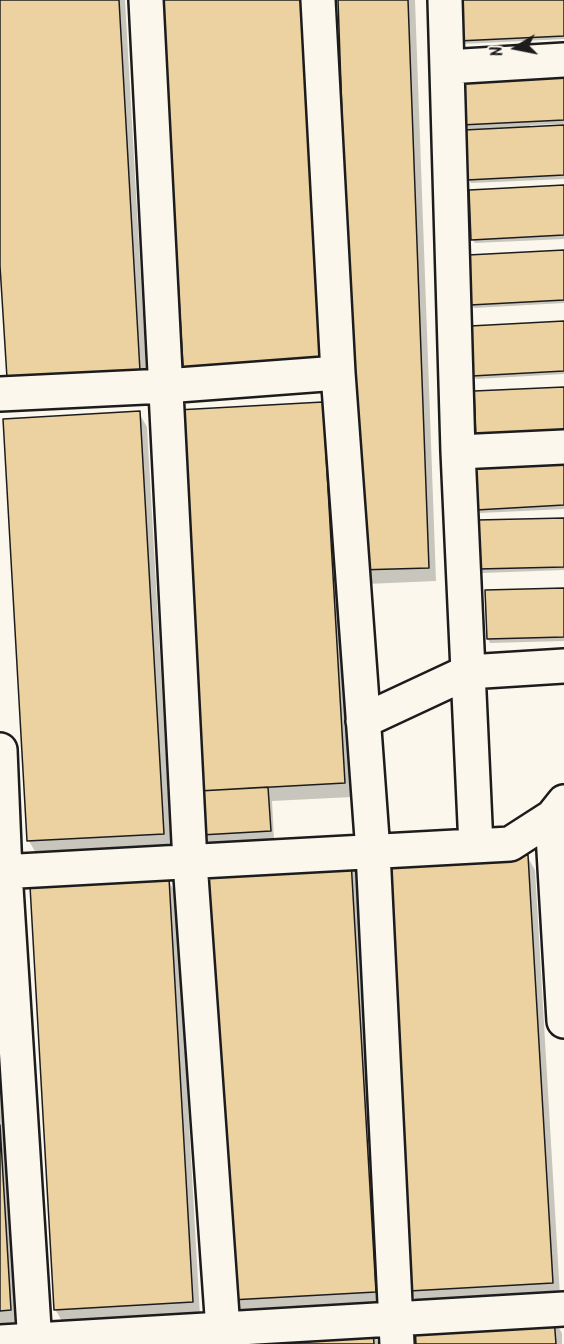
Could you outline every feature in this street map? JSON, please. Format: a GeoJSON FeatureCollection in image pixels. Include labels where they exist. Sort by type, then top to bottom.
{"type":"FeatureCollection","features":[{"type":"Feature","properties":{"kind":"street"},"geometry":{"type":"LineString","coordinates":[[146,0],[190,862],[224,1336]]}},
{"type":"Feature","properties":{"kind":"street"},"geometry":{"type":"LineString","coordinates":[[318,0],[338,373],[373,852],[396,1331]]}},
{"type":"Feature","properties":{"kind":"street"},"geometry":{"type":"LineString","coordinates":[[444,0],[458,452],[476,846]]}},
{"type":"Feature","properties":{"kind":"street"},"geometry":{"type":"LineString","coordinates":[[447,67],[564,60]]}},
{"type":"Feature","properties":{"kind":"street"},"geometry":{"type":"LineString","coordinates":[[0,394],[165,386],[338,373]]}},
{"type":"Feature","properties":{"kind":"street"},"geometry":{"type":"LineString","coordinates":[[458,452],[564,447]]}},
{"type":"Feature","properties":{"kind":"street"},"geometry":{"type":"LineString","coordinates":[[363,721],[468,672],[564,666]]}},
{"type":"Feature","properties":{"kind":"street"},"geometry":{"type":"LineString","coordinates":[[0,750],[2,872],[35,1342]]}},
{"type":"Feature","properties":{"kind":"street"},"geometry":{"type":"LineString","coordinates":[[2,872],[510,844],[558,809]]}},
{"type":"Feature","properties":{"kind":"street"},"geometry":{"type":"LineString","coordinates":[[558,809],[564,1021]]}},
{"type":"Feature","properties":{"kind":"street"},"geometry":{"type":"LineString","coordinates":[[0,1342],[396,1331],[564,1309]]}},
{"type":"Feature","properties":{"kind":"building"},"geometry":{"type":"Polygon","coordinates":[[[0,0],[119,0],[140,371],[7,378],[0,266],[0,0]]]}},
{"type":"Feature","properties":{"kind":"building"},"geometry":{"type":"Polygon","coordinates":[[[162,0],[301,0],[321,359],[183,367],[162,0]]]}},
{"type":"Feature","properties":{"kind":"building"},"geometry":{"type":"Polygon","coordinates":[[[338,0],[408,0],[429,568],[358,570],[338,0]]]}},
{"type":"Feature","properties":{"kind":"building"},"geometry":{"type":"Polygon","coordinates":[[[456,0],[564,0],[564,36],[458,41],[456,0]]]}},
{"type":"Feature","properties":{"kind":"building"},"geometry":{"type":"Polygon","coordinates":[[[564,70],[564,120],[461,125],[459,75],[564,70]]]}},
{"type":"Feature","properties":{"kind":"building"},"geometry":{"type":"Polygon","coordinates":[[[564,125],[564,175],[467,180],[464,130],[564,125]]]}},
{"type":"Feature","properties":{"kind":"building"},"geometry":{"type":"Polygon","coordinates":[[[564,185],[564,235],[471,240],[469,190],[564,185]]]}},
{"type":"Feature","properties":{"kind":"building"},"geometry":{"type":"Polygon","coordinates":[[[564,250],[564,300],[470,305],[468,255],[564,250]]]}},
{"type":"Feature","properties":{"kind":"building"},"geometry":{"type":"Polygon","coordinates":[[[564,321],[564,371],[472,376],[470,326],[564,321]]]}},
{"type":"Feature","properties":{"kind":"building"},"geometry":{"type":"Polygon","coordinates":[[[564,387],[564,437],[476,441],[474,391],[564,387]]]}},
{"type":"Feature","properties":{"kind":"building"},"geometry":{"type":"Polygon","coordinates":[[[323,402],[345,783],[199,791],[177,410],[323,402]]]}},
{"type":"Feature","properties":{"kind":"building"},"geometry":{"type":"Polygon","coordinates":[[[140,411],[164,834],[27,841],[3,419],[140,411]]]}},
{"type":"Feature","properties":{"kind":"building"},"geometry":{"type":"Polygon","coordinates":[[[564,455],[564,505],[476,510],[474,460],[564,455]]]}},
{"type":"Feature","properties":{"kind":"building"},"geometry":{"type":"Polygon","coordinates":[[[564,518],[564,567],[478,569],[477,520],[564,518]]]}},
{"type":"Feature","properties":{"kind":"building"},"geometry":{"type":"Polygon","coordinates":[[[564,588],[564,637],[487,639],[485,590],[564,588]]]}},
{"type":"Feature","properties":{"kind":"building"},"geometry":{"type":"Polygon","coordinates":[[[268,787],[271,831],[201,835],[199,791],[268,787]]]}},
{"type":"Feature","properties":{"kind":"building"},"geometry":{"type":"Polygon","coordinates":[[[528,855],[553,1283],[409,1291],[384,863],[528,855]]]}},
{"type":"Feature","properties":{"kind":"building"},"geometry":{"type":"Polygon","coordinates":[[[351,860],[376,1292],[231,1300],[206,869],[351,860]]]}},
{"type":"Feature","properties":{"kind":"building"},"geometry":{"type":"Polygon","coordinates":[[[169,878],[193,1302],[54,1310],[30,886],[169,878]]]}},
{"type":"Feature","properties":{"kind":"building"},"geometry":{"type":"Polygon","coordinates":[[[0,1125],[11,1310],[0,1311],[0,1125]]]}},
{"type":"Feature","properties":{"kind":"building"},"geometry":{"type":"Polygon","coordinates":[[[554,1317],[556,1344],[416,1344],[415,1325],[554,1317]]]}},
{"type":"Feature","properties":{"kind":"building"},"geometry":{"type":"Polygon","coordinates":[[[373,1330],[374,1344],[233,1344],[373,1330]]]}}]}
